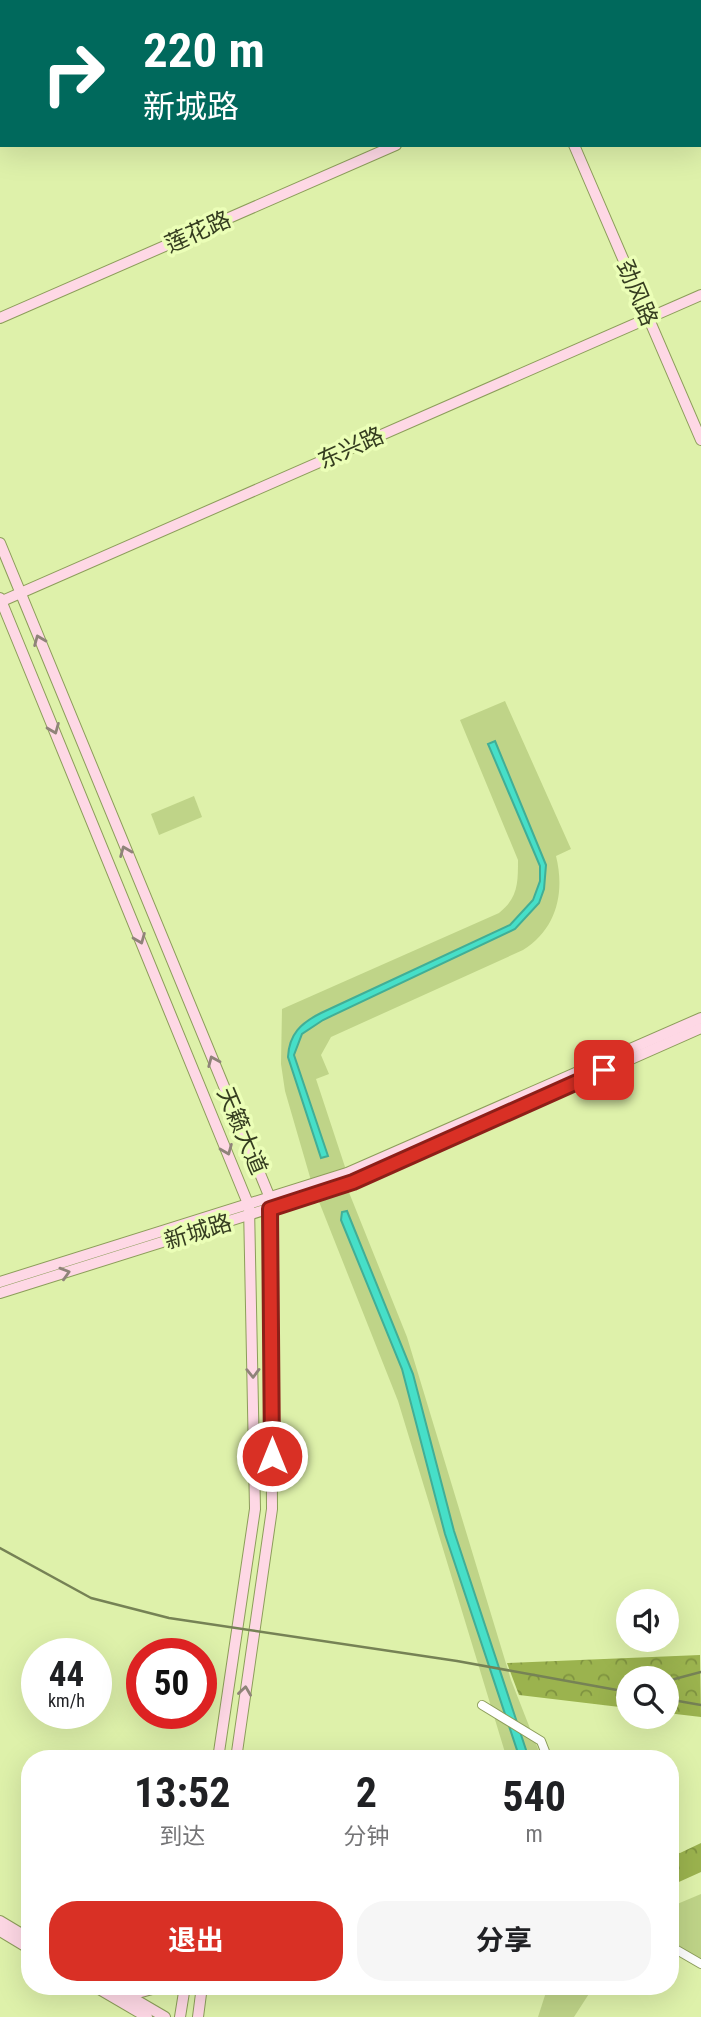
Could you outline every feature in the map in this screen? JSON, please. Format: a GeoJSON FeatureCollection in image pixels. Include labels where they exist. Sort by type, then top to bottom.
{"type":"FeatureCollection","features":[{"type":"Feature","properties":{"kind":"main road","name":"莲花路"},"geometry":{"type":"LineString","coordinates":[[0,318],[391,147]]}},
{"type":"Feature","properties":{"kind":"main road","name":"劲风路"},"geometry":{"type":"LineString","coordinates":[[575,147],[650,317],[701,422]]}},
{"type":"Feature","properties":{"kind":"main road","name":"劲风路"},"geometry":{"type":"LineString","coordinates":[[583,147],[701,440]]}},
{"type":"Feature","properties":{"kind":"main road","name":"东兴路"},"geometry":{"type":"LineString","coordinates":[[0,600],[21,594],[701,295]]}},
{"type":"Feature","properties":{"kind":"main road","name":"天籁大道"},"geometry":{"type":"LineString","coordinates":[[0,543],[270,1203],[272,1508],[237,1750]]}},
{"type":"Feature","properties":{"kind":"main road","name":"天籁大道"},"geometry":{"type":"LineString","coordinates":[[0,600],[250,1211],[255,1508],[219,1750]]}},
{"type":"Feature","properties":{"kind":"main road","name":"新城路"},"geometry":{"type":"LineString","coordinates":[[0,1293],[250,1211],[358,1169],[701,1018]]}},
{"type":"Feature","properties":{"kind":"main road","name":"新城路"},"geometry":{"type":"LineString","coordinates":[[270,1203],[353,1182],[701,1028]]}},
{"type":"Feature","properties":{"kind":"main road","name":"新城路"},"geometry":{"type":"LineString","coordinates":[[0,1282],[250,1211]]}},
{"type":"Feature","properties":{"kind":"main road"},"geometry":{"type":"LineString","coordinates":[[0,1921],[21,1933]]}},
{"type":"Feature","properties":{"kind":"main road"},"geometry":{"type":"LineString","coordinates":[[0,1931],[21,1944]]}},
{"type":"Feature","properties":{"kind":"main road"},"geometry":{"type":"LineString","coordinates":[[109,1995],[147,2017]]}},
{"type":"Feature","properties":{"kind":"main road"},"geometry":{"type":"LineString","coordinates":[[128,1995],[165,2017]]}},
{"type":"Feature","properties":{"kind":"main road"},"geometry":{"type":"LineString","coordinates":[[180,2017],[183,1995]]}},
{"type":"Feature","properties":{"kind":"main road"},"geometry":{"type":"LineString","coordinates":[[200,2017],[201,1995]]}},
{"type":"Feature","properties":{"kind":"street"},"geometry":{"type":"LineString","coordinates":[[482,1704],[541,1741],[544,1750]]}},
{"type":"Feature","properties":{"kind":"street"},"geometry":{"type":"LineString","coordinates":[[679,1951],[701,1964]]}},
{"type":"Feature","properties":{"kind":"green space"},"geometry":{"type":"Polygon","coordinates":[[[505,701],[571,849],[556,856],[559,883],[556,909],[544,932],[523,950],[331,1037],[321,1055],[329,1074],[316,1079],[347,1173],[342,1175],[407,1337],[511,1680],[538,1750],[504,1750],[398,1401],[312,1184],[285,1091],[281,1064],[282,1009],[499,913],[510,902],[517,883],[518,860],[460,720],[505,701]]]}},
{"type":"Feature","properties":{"kind":"green space"},"geometry":{"type":"Polygon","coordinates":[[[194,796],[202,817],[159,835],[151,814],[194,796]]]}},
{"type":"Feature","properties":{"kind":"green space"},"geometry":{"type":"Polygon","coordinates":[[[700,1655],[701,1717],[679,1714],[679,1666],[616,1666],[616,1707],[519,1695],[507,1663],[700,1655]]]}},
{"type":"Feature","properties":{"kind":"green space"},"geometry":{"type":"Polygon","coordinates":[[[701,1843],[701,1872],[679,1882],[679,1853],[701,1843]]]}},
{"type":"Feature","properties":{"kind":"green space"},"geometry":{"type":"Polygon","coordinates":[[[701,1894],[701,1965],[679,1952],[679,1903],[701,1894]]]}},
{"type":"Feature","properties":{"kind":"green space"},"geometry":{"type":"Polygon","coordinates":[[[545,1995],[588,1995],[574,2017],[538,2017],[545,1995]]]}},
{"type":"Feature","properties":{"kind":"water"},"geometry":{"type":"Polygon","coordinates":[[[495,741],[546,865],[544,889],[539,903],[515,929],[323,1020],[302,1034],[294,1055],[328,1156],[321,1158],[288,1057],[297,1030],[321,1013],[510,925],[533,900],[540,881],[540,866],[488,744],[495,741]]]}},
{"type":"Feature","properties":{"kind":"water"},"geometry":{"type":"Polygon","coordinates":[[[347,1211],[413,1374],[454,1531],[526,1750],[517,1750],[445,1534],[402,1369],[341,1220],[342,1212],[347,1211]]]}},
{"type":"Feature","properties":{"kind":"railway"},"geometry":{"type":"LineString","coordinates":[[0,1548],[91,1598],[169,1618],[457,1661],[616,1690]]}},
{"type":"Feature","properties":{"kind":"railway"},"geometry":{"type":"LineString","coordinates":[[679,1678],[701,1672]]}},
{"type":"Feature","properties":{"kind":"railway"},"geometry":{"type":"LineString","coordinates":[[679,1701],[701,1705]]}},
{"type":"Feature","properties":{"kind":"route"},"geometry":{"type":"LineString","coordinates":[[272,1456],[270,1209],[353,1182],[604,1070]]}}]}
